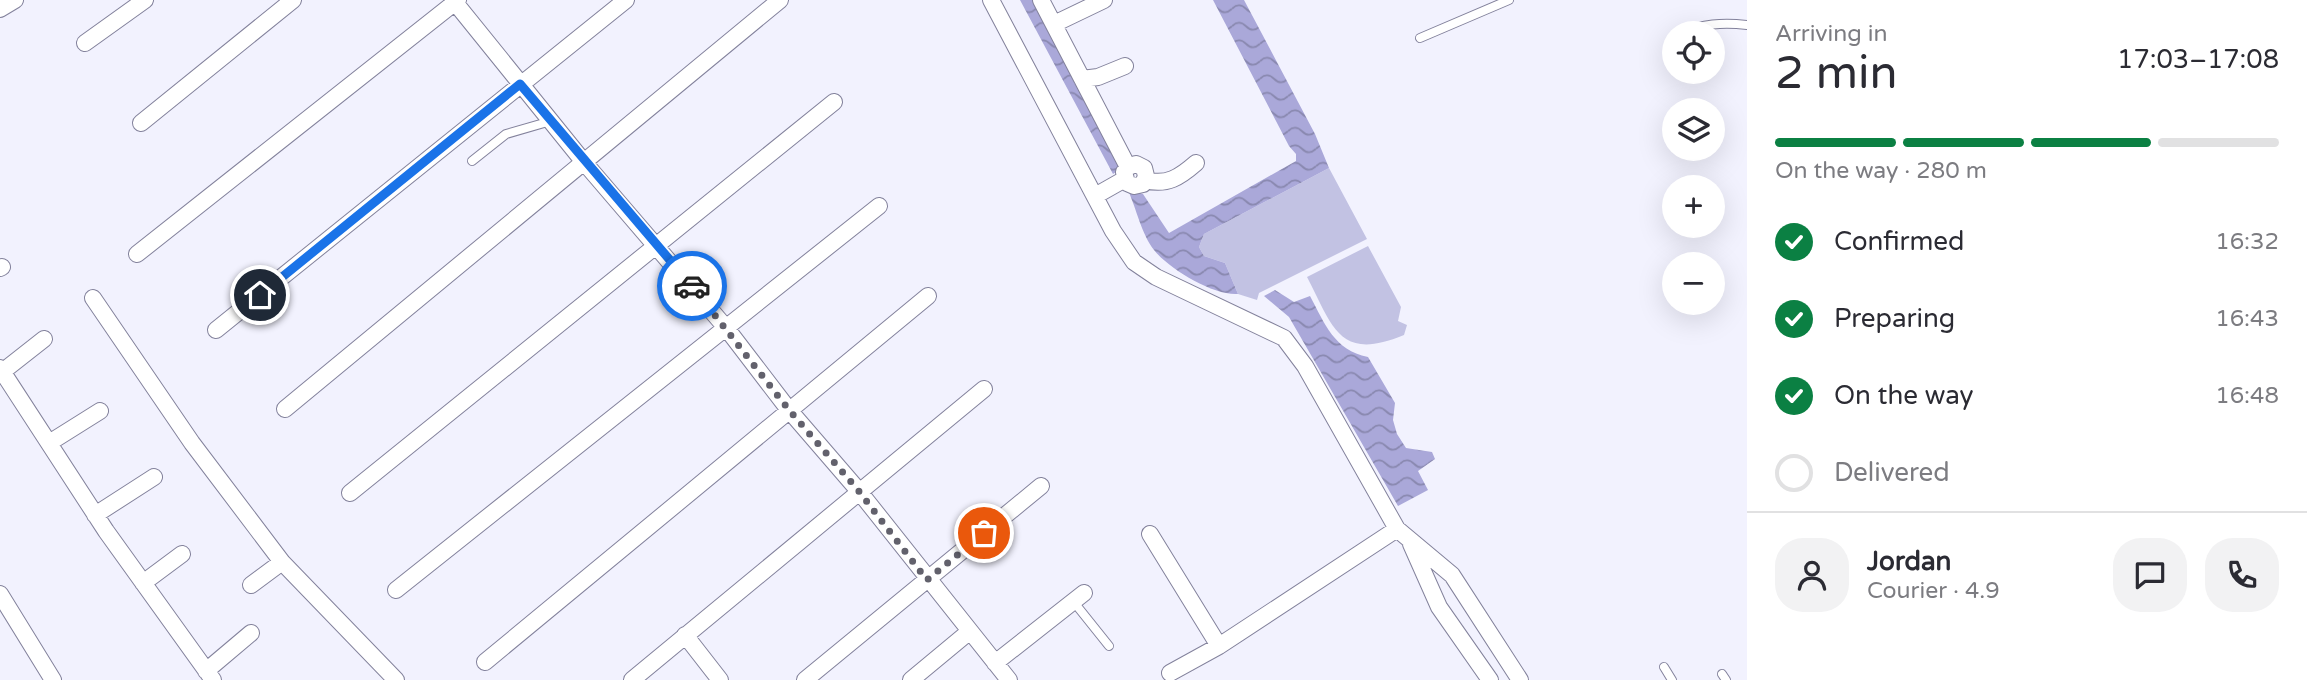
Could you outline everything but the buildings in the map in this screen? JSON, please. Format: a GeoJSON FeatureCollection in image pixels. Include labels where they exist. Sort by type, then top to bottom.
{"type":"FeatureCollection","features":[{"type":"Feature","properties":{"kind":"street"},"geometry":{"type":"LineString","coordinates":[[0,9],[15,0]]}},
{"type":"Feature","properties":{"kind":"street"},"geometry":{"type":"LineString","coordinates":[[85,43],[145,0]]}},
{"type":"Feature","properties":{"kind":"street"},"geometry":{"type":"LineString","coordinates":[[141,123],[293,0]]}},
{"type":"Feature","properties":{"kind":"street"},"geometry":{"type":"LineString","coordinates":[[216,330],[626,0]]}},
{"type":"Feature","properties":{"kind":"street"},"geometry":{"type":"LineString","coordinates":[[285,409],[780,0]]}},
{"type":"Feature","properties":{"kind":"street"},"geometry":{"type":"LineString","coordinates":[[990,0],[1095,196],[1134,262],[1156,277],[1284,338],[1304,366],[1397,529],[1452,575],[1520,680]]}},
{"type":"Feature","properties":{"kind":"street"},"geometry":{"type":"LineString","coordinates":[[1041,0],[1126,173]]}},
{"type":"Feature","properties":{"kind":"street"},"geometry":{"type":"LineString","coordinates":[[1054,24],[1104,0]]}},
{"type":"Feature","properties":{"kind":"street"},"geometry":{"type":"LineString","coordinates":[[137,254],[455,1],[583,161],[657,244],[727,329],[789,410],[858,490],[1009,680]]}},
{"type":"Feature","properties":{"kind":"street"},"geometry":{"type":"LineString","coordinates":[[1082,79],[1098,77],[1125,66]]}},
{"type":"Feature","properties":{"kind":"street"},"geometry":{"type":"LineString","coordinates":[[350,493],[834,102]]}},
{"type":"Feature","properties":{"kind":"street"},"geometry":{"type":"LineString","coordinates":[[1095,196],[1140,165],[1146,172],[1146,180],[1163,183],[1185,173],[1196,163]]}},
{"type":"Feature","properties":{"kind":"street"},"geometry":{"type":"LineString","coordinates":[[396,590],[879,206]]}},
{"type":"Feature","properties":{"kind":"street"},"geometry":{"type":"LineString","coordinates":[[485,662],[928,296]]}},
{"type":"Feature","properties":{"kind":"street"},"geometry":{"type":"LineString","coordinates":[[93,298],[192,443],[282,562],[396,680]]}},
{"type":"Feature","properties":{"kind":"street"},"geometry":{"type":"LineString","coordinates":[[44,339],[1,370],[95,515],[210,676],[251,633]]}},
{"type":"Feature","properties":{"kind":"street"},"geometry":{"type":"LineString","coordinates":[[632,680],[858,490],[984,389]]}},
{"type":"Feature","properties":{"kind":"street"},"geometry":{"type":"LineString","coordinates":[[48,443],[100,411]]}},
{"type":"Feature","properties":{"kind":"street"},"geometry":{"type":"LineString","coordinates":[[95,515],[154,477]]}},
{"type":"Feature","properties":{"kind":"street"},"geometry":{"type":"LineString","coordinates":[[805,680],[1041,486]]}},
{"type":"Feature","properties":{"kind":"street"},"geometry":{"type":"LineString","coordinates":[[1170,673],[1219,646],[1397,529]]}},
{"type":"Feature","properties":{"kind":"street"},"geometry":{"type":"LineString","coordinates":[[1150,534],[1219,646]]}},
{"type":"Feature","properties":{"kind":"street"},"geometry":{"type":"LineString","coordinates":[[1410,542],[1425,582],[1439,607],[1490,680]]}},
{"type":"Feature","properties":{"kind":"street"},"geometry":{"type":"LineString","coordinates":[[143,583],[182,554]]}},
{"type":"Feature","properties":{"kind":"street"},"geometry":{"type":"LineString","coordinates":[[251,585],[282,562]]}},
{"type":"Feature","properties":{"kind":"street"},"geometry":{"type":"LineString","coordinates":[[0,594],[52,680]]}},
{"type":"Feature","properties":{"kind":"street"},"geometry":{"type":"LineString","coordinates":[[995,663],[1079,597]]}},
{"type":"Feature","properties":{"kind":"street"},"geometry":{"type":"LineString","coordinates":[[911,680],[970,631]]}},
{"type":"Feature","properties":{"kind":"street"},"geometry":{"type":"LineString","coordinates":[[685,635],[720,680]]}},
{"type":"Feature","properties":{"kind":"lane"},"geometry":{"type":"LineString","coordinates":[[1420,38],[1509,0]]}},
{"type":"Feature","properties":{"kind":"lane"},"geometry":{"type":"LineString","coordinates":[[1725,22],[1747,25]]}},
{"type":"Feature","properties":{"kind":"lane"},"geometry":{"type":"LineString","coordinates":[[472,161],[506,134],[551,121]]}},
{"type":"Feature","properties":{"kind":"lane"},"geometry":{"type":"LineString","coordinates":[[1079,597],[1109,646]]}},
{"type":"Feature","properties":{"kind":"lane"},"geometry":{"type":"LineString","coordinates":[[1664,667],[1672,680]]}},
{"type":"Feature","properties":{"kind":"shaded area"},"geometry":{"type":"Polygon","coordinates":[[[1329,168],[1367,239],[1259,293],[1257,300],[1238,294],[1225,263],[1204,256],[1199,247],[1204,234],[1329,168]]]}},
{"type":"Feature","properties":{"kind":"shaded area"},"geometry":{"type":"Polygon","coordinates":[[[1368,246],[1401,307],[1398,321],[1407,325],[1404,335],[1365,344],[1352,342],[1341,335],[1324,311],[1307,277],[1368,246]]]}},
{"type":"Feature","properties":{"kind":"water"},"geometry":{"type":"Polygon","coordinates":[[[1020,0],[1037,0],[1123,167],[1113,174],[1020,0]]]}},
{"type":"Feature","properties":{"kind":"water"},"geometry":{"type":"Polygon","coordinates":[[[1213,0],[1244,0],[1315,134],[1329,168],[1204,234],[1199,247],[1204,256],[1225,263],[1238,294],[1205,286],[1181,273],[1161,257],[1146,237],[1128,190],[1143,194],[1169,233],[1296,161],[1296,154],[1289,146],[1213,0]]]}},
{"type":"Feature","properties":{"kind":"water"},"geometry":{"type":"Polygon","coordinates":[[[1275,290],[1294,302],[1310,296],[1326,326],[1339,342],[1356,354],[1368,357],[1395,403],[1393,420],[1397,434],[1406,448],[1432,452],[1435,459],[1418,471],[1428,490],[1398,506],[1289,317],[1264,296],[1275,290]]]}},
{"type":"Feature","properties":{"kind":"way so far"},"geometry":{"type":"LineString","coordinates":[[692,286],[789,410],[858,490],[927,580],[984,533]]}},
{"type":"Feature","properties":{"kind":"route"},"geometry":{"type":"LineString","coordinates":[[260,295],[520,84],[692,286]]}}]}
